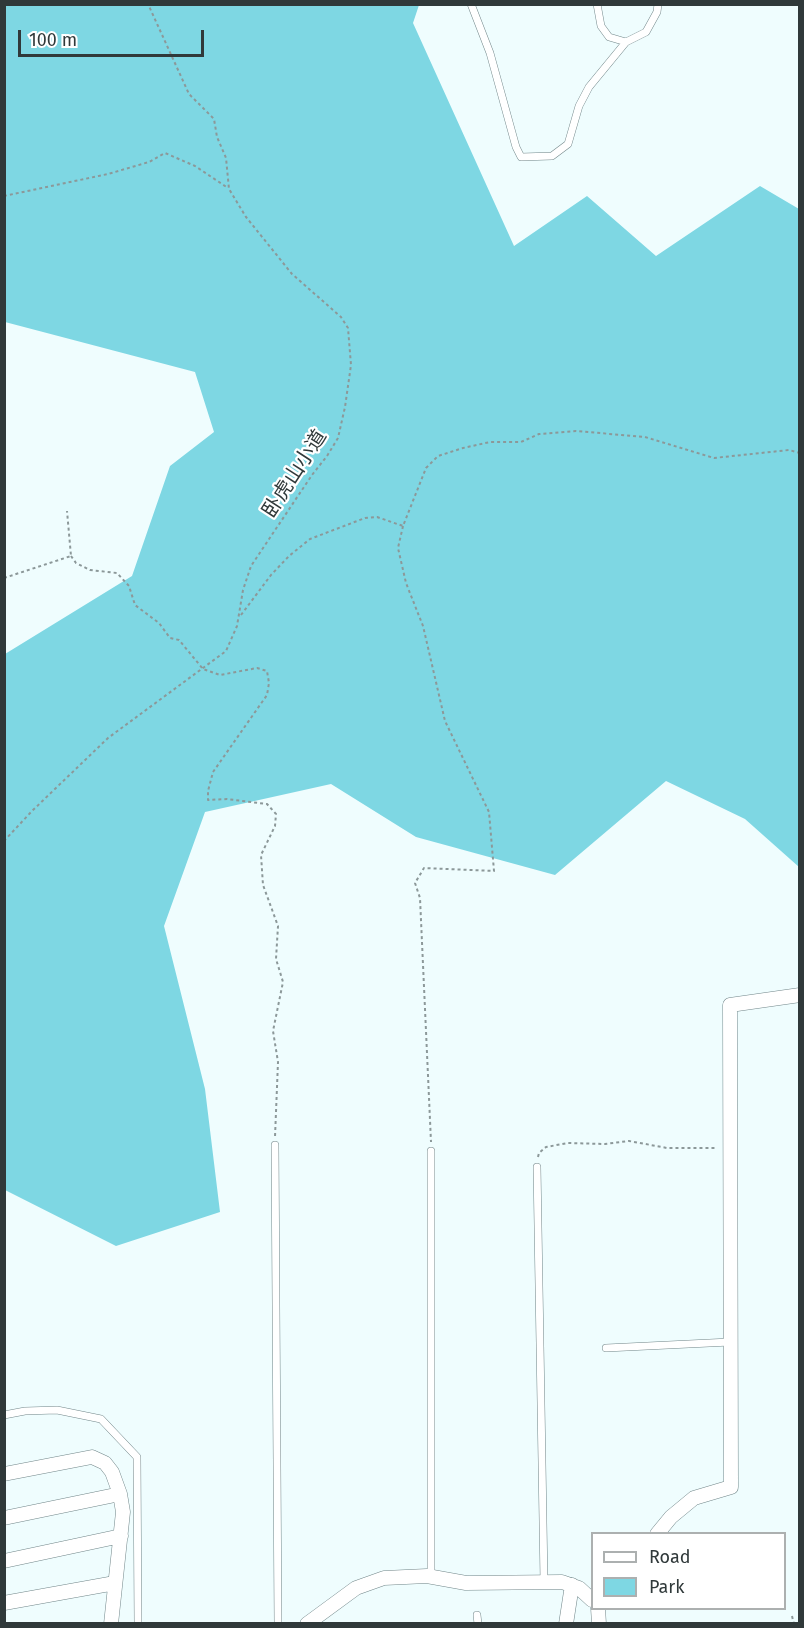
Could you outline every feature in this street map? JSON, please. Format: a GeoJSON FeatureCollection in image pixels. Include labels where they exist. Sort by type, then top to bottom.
{"type":"FeatureCollection","features":[{"type":"Feature","properties":{"kind":"street"},"geometry":{"type":"LineString","coordinates":[[658,1532],[671,1517],[694,1498],[731,1486],[730,1005],[800,996]]}},
{"type":"Feature","properties":{"kind":"street"},"geometry":{"type":"LineString","coordinates":[[4,1474],[92,1457],[105,1462],[112,1472],[120,1494],[121,1536],[111,1623]]}},
{"type":"Feature","properties":{"kind":"street"},"geometry":{"type":"LineString","coordinates":[[4,1518],[120,1494]]}},
{"type":"Feature","properties":{"kind":"street"},"geometry":{"type":"LineString","coordinates":[[4,1561],[121,1536]]}},
{"type":"Feature","properties":{"kind":"street"},"geometry":{"type":"LineString","coordinates":[[307,1623],[356,1588],[384,1578],[431,1577],[466,1583],[544,1581],[572,1585],[591,1599]]}},
{"type":"Feature","properties":{"kind":"street"},"geometry":{"type":"LineString","coordinates":[[4,1603],[115,1583]]}},
{"type":"Feature","properties":{"kind":"street"},"geometry":{"type":"LineString","coordinates":[[566,1623],[572,1585]]}},
{"type":"Feature","properties":{"kind":"lane"},"geometry":{"type":"LineString","coordinates":[[471,4],[490,53],[516,147],[521,157],[552,156],[568,144],[579,106],[589,87],[626,42],[646,32],[657,12],[658,4]]}},
{"type":"Feature","properties":{"kind":"lane"},"geometry":{"type":"LineString","coordinates":[[597,4],[601,26],[609,37],[626,42]]}},
{"type":"Feature","properties":{"kind":"lane"},"geometry":{"type":"LineString","coordinates":[[275,1145],[278,1623]]}},
{"type":"Feature","properties":{"kind":"lane"},"geometry":{"type":"LineString","coordinates":[[431,1151],[431,1577]]}},
{"type":"Feature","properties":{"kind":"lane"},"geometry":{"type":"LineString","coordinates":[[537,1167],[544,1581]]}},
{"type":"Feature","properties":{"kind":"lane"},"geometry":{"type":"LineString","coordinates":[[606,1348],[730,1342]]}},
{"type":"Feature","properties":{"kind":"lane"},"geometry":{"type":"LineString","coordinates":[[4,1415],[25,1411],[57,1410],[101,1419],[137,1457],[138,1623]]}},
{"type":"Feature","properties":{"kind":"path","name":"卧虎山小道"},"geometry":{"type":"LineString","coordinates":[[4,841],[108,738],[226,651],[239,617],[243,590],[251,566],[338,438],[351,365],[351,340],[342,317],[291,274],[246,217],[229,189],[226,158],[217,137],[214,119],[189,94],[148,4]]}},
{"type":"Feature","properties":{"kind":"path"},"geometry":{"type":"LineString","coordinates":[[4,195],[108,174],[149,162],[165,153],[195,166],[229,189]]}},
{"type":"Feature","properties":{"kind":"path"},"geometry":{"type":"LineString","coordinates":[[431,1151],[420,898],[415,883],[424,868],[494,871],[489,812],[445,722],[423,626],[406,583],[398,548],[403,526],[426,468],[438,456],[490,442],[521,442],[539,434],[576,431],[645,437],[714,458],[789,450],[800,453]]}},
{"type":"Feature","properties":{"kind":"path"},"geometry":{"type":"LineString","coordinates":[[67,511],[71,556],[90,570],[117,573],[129,586],[135,605],[159,623],[170,638],[179,640],[203,669],[220,675],[256,668],[267,671],[269,683],[267,695],[213,772],[208,800],[227,799],[267,804],[276,814],[275,826],[261,855],[263,885],[278,926],[276,959],[283,981],[273,1031],[278,1062],[275,1145]]}},
{"type":"Feature","properties":{"kind":"path"},"geometry":{"type":"LineString","coordinates":[[239,617],[271,575],[310,539],[365,518],[377,517],[403,526]]}},
{"type":"Feature","properties":{"kind":"path"},"geometry":{"type":"LineString","coordinates":[[4,578],[71,556]]}},
{"type":"Feature","properties":{"kind":"path"},"geometry":{"type":"LineString","coordinates":[[537,1167],[538,1153],[546,1147],[568,1143],[605,1144],[628,1141],[667,1148],[729,1148]]}},
{"type":"Feature","properties":{"kind":"path"},"geometry":{"type":"LineString","coordinates":[[792,1616],[794,1623]]}},
{"type":"Feature","properties":{"kind":"green space"},"geometry":{"type":"Polygon","coordinates":[[[4,5],[419,5],[413,23],[514,246],[587,196],[656,256],[760,186],[799,209],[799,867],[745,819],[666,781],[555,875],[416,837],[331,784],[205,812],[164,926],[205,1089],[220,1212],[116,1246],[5,1190],[5,654],[132,576],[170,466],[214,432],[195,372],[5,322],[4,5]]]}}]}
